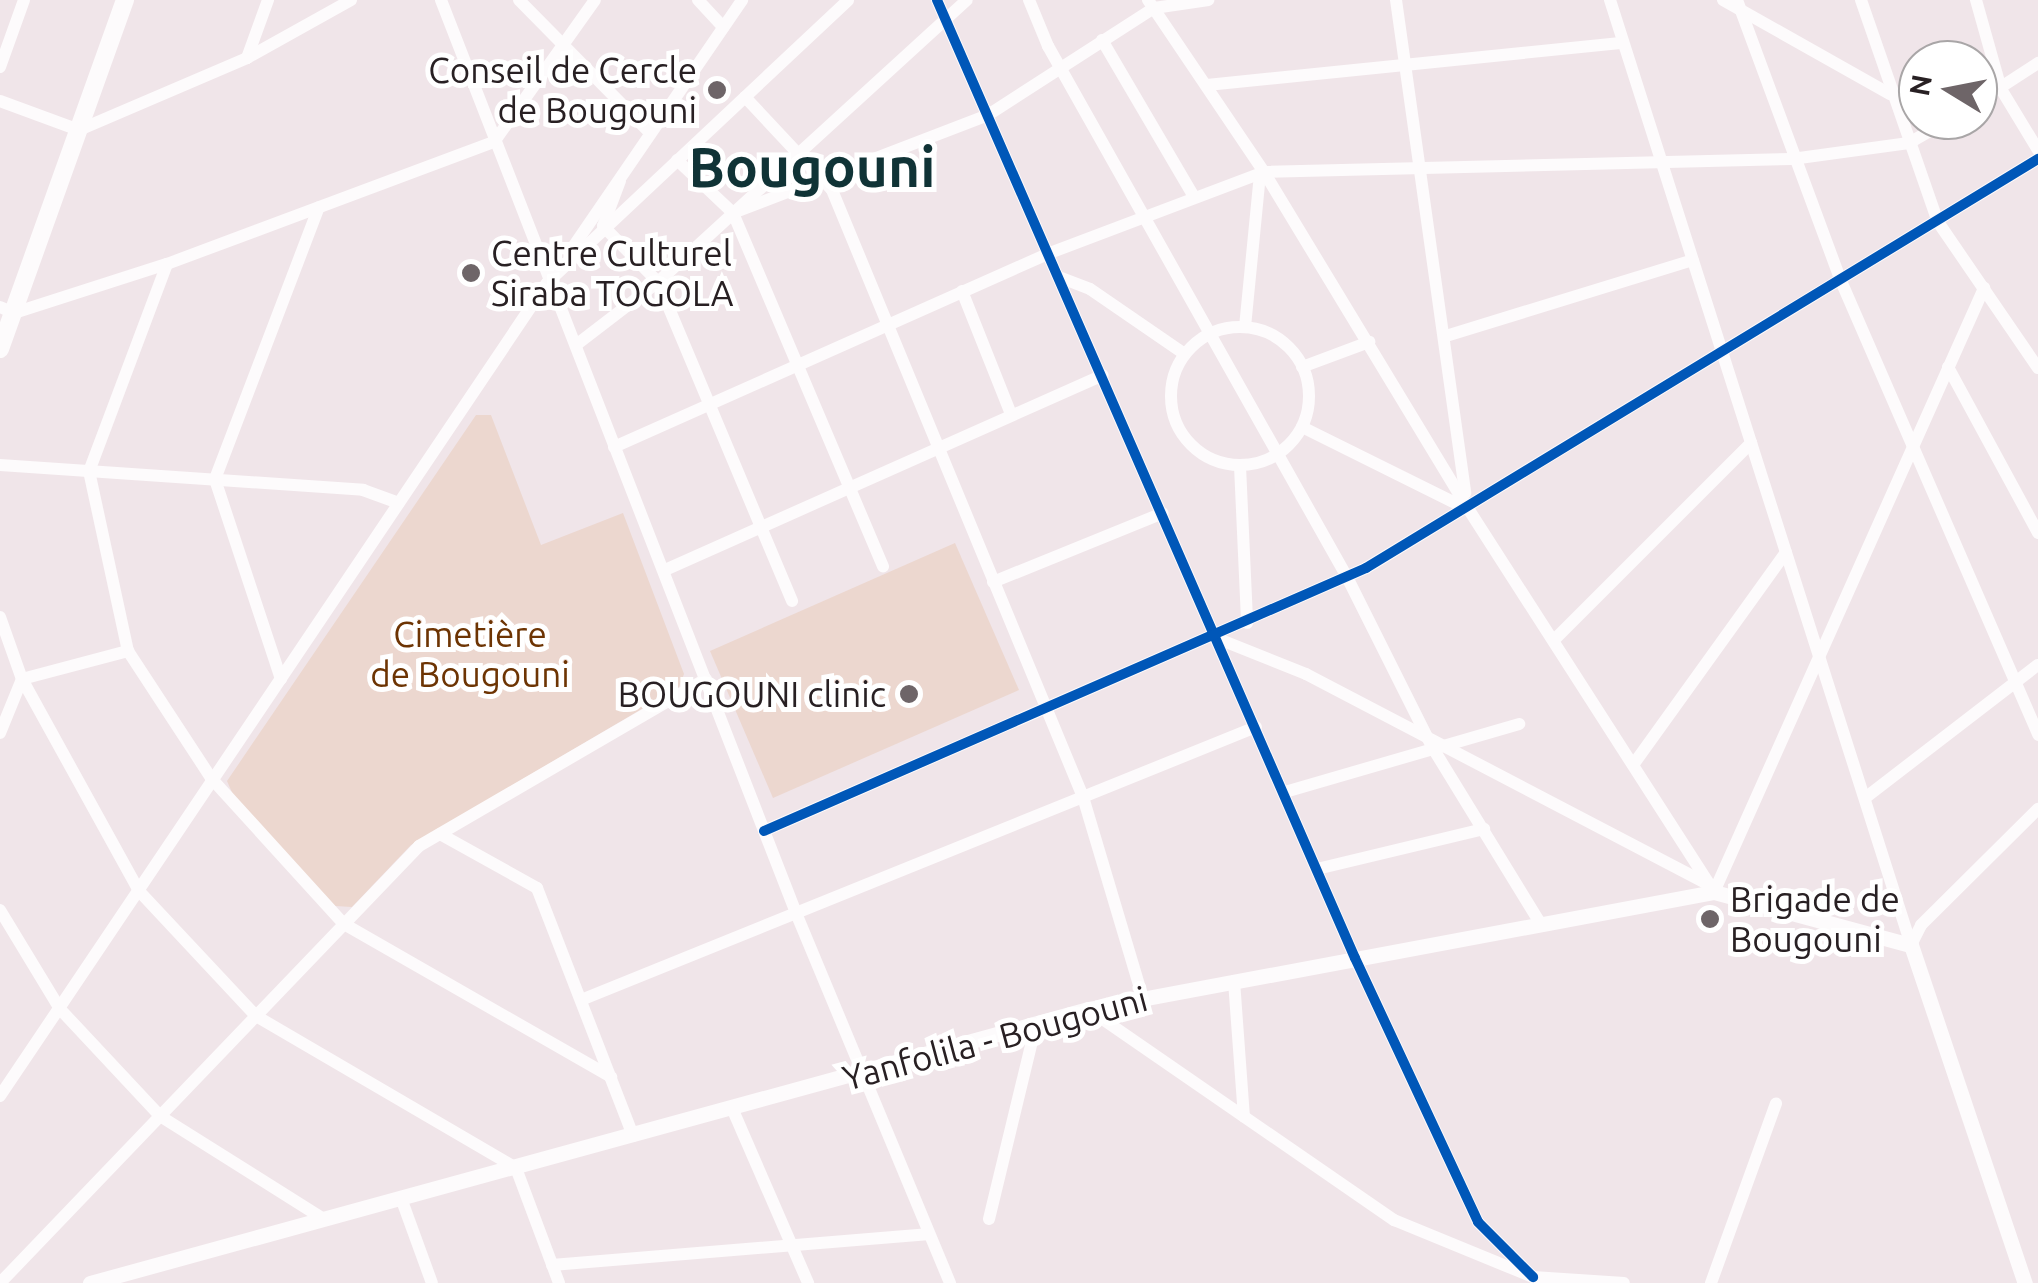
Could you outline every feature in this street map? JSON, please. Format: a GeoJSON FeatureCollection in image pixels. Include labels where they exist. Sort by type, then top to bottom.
{"type":"FeatureCollection","features":[{"type":"Feature","properties":{"kind":"highway"},"geometry":{"type":"LineString","coordinates":[[0,349],[7,310],[79,130],[125,0]]}},
{"type":"Feature","properties":{"kind":"main road","name":"Yanfolila - Bougouni"},"geometry":{"type":"LineString","coordinates":[[90,1283],[1088,1009],[1539,921],[1715,890],[1912,945]]}},
{"type":"Feature","properties":{"kind":"main road"},"geometry":{"type":"LineString","coordinates":[[1912,945],[2025,1283]]}},
{"type":"Feature","properties":{"kind":"street"},"geometry":{"type":"LineString","coordinates":[[0,67],[24,0]]}},
{"type":"Feature","properties":{"kind":"street"},"geometry":{"type":"LineString","coordinates":[[247,58],[268,0]]}},
{"type":"Feature","properties":{"kind":"street"},"geometry":{"type":"LineString","coordinates":[[0,101],[79,130],[247,58],[350,0]]}},
{"type":"Feature","properties":{"kind":"street"},"geometry":{"type":"LineString","coordinates":[[442,0],[547,283],[576,345],[665,570],[796,913],[950,1283]]}},
{"type":"Feature","properties":{"kind":"street"},"geometry":{"type":"LineString","coordinates":[[519,0],[649,132]]}},
{"type":"Feature","properties":{"kind":"street"},"geometry":{"type":"LineString","coordinates":[[7,310],[168,264],[494,142],[595,0]]}},
{"type":"Feature","properties":{"kind":"street"},"geometry":{"type":"LineString","coordinates":[[698,0],[722,26]]}},
{"type":"Feature","properties":{"kind":"street"},"geometry":{"type":"LineString","coordinates":[[0,1096],[210,778],[742,0]]}},
{"type":"Feature","properties":{"kind":"street"},"geometry":{"type":"LineString","coordinates":[[547,283],[603,226],[848,0]]}},
{"type":"Feature","properties":{"kind":"street"},"geometry":{"type":"LineString","coordinates":[[937,0],[1355,958],[1478,1222],[1534,1277]]}},
{"type":"Feature","properties":{"kind":"street"},"geometry":{"type":"LineString","coordinates":[[576,345],[658,282],[793,153],[967,0]]}},
{"type":"Feature","properties":{"kind":"street"},"geometry":{"type":"LineString","coordinates":[[1029,0],[1060,67],[1274,455],[1347,577],[1431,745],[1539,921]]}},
{"type":"Feature","properties":{"kind":"street"},"geometry":{"type":"LineString","coordinates":[[733,213],[988,115],[1152,3],[1208,0]]}},
{"type":"Feature","properties":{"kind":"street"},"geometry":{"type":"LineString","coordinates":[[1396,0],[1468,506]]}},
{"type":"Feature","properties":{"kind":"street"},"geometry":{"type":"LineString","coordinates":[[1610,0],[1912,945]]}},
{"type":"Feature","properties":{"kind":"street"},"geometry":{"type":"LineString","coordinates":[[1723,0],[1738,4],[1890,94]]}},
{"type":"Feature","properties":{"kind":"street"},"geometry":{"type":"LineString","coordinates":[[1861,0],[1890,94],[1938,222],[2038,368]]}},
{"type":"Feature","properties":{"kind":"street"},"geometry":{"type":"LineString","coordinates":[[1976,0],[2001,89],[2038,150]]}},
{"type":"Feature","properties":{"kind":"street"},"geometry":{"type":"LineString","coordinates":[[1152,3],[1715,890]]}},
{"type":"Feature","properties":{"kind":"street"},"geometry":{"type":"LineString","coordinates":[[1738,4],[1792,159],[1910,450],[2038,736]]}},
{"type":"Feature","properties":{"kind":"street"},"geometry":{"type":"LineString","coordinates":[[1102,40],[1193,195]]}},
{"type":"Feature","properties":{"kind":"street"},"geometry":{"type":"LineString","coordinates":[[1206,85],[1624,43]]}},
{"type":"Feature","properties":{"kind":"street"},"geometry":{"type":"LineString","coordinates":[[1998,91],[2038,64]]}},
{"type":"Feature","properties":{"kind":"street"},"geometry":{"type":"LineString","coordinates":[[745,97],[793,153],[824,180],[1083,797],[1144,998]]}},
{"type":"Feature","properties":{"kind":"street"},"geometry":{"type":"LineString","coordinates":[[614,447],[1047,254],[1193,195],[1262,172],[1792,159],[1914,140]]}},
{"type":"Feature","properties":{"kind":"street"},"geometry":{"type":"LineString","coordinates":[[764,831],[1216,638],[1347,577],[1841,281],[2038,158]]}},
{"type":"Feature","properties":{"kind":"street"},"geometry":{"type":"LineString","coordinates":[[677,160],[733,213],[793,366],[884,568]]}},
{"type":"Feature","properties":{"kind":"street"},"geometry":{"type":"LineString","coordinates":[[1245,327],[1262,172]]}},
{"type":"Feature","properties":{"kind":"street"},"geometry":{"type":"LineString","coordinates":[[603,226],[620,181]]}},
{"type":"Feature","properties":{"kind":"street"},"geometry":{"type":"LineString","coordinates":[[280,679],[215,479],[320,207]]}},
{"type":"Feature","properties":{"kind":"street"},"geometry":{"type":"LineString","coordinates":[[603,226],[658,282],[792,601]]}},
{"type":"Feature","properties":{"kind":"street"},"geometry":{"type":"LineString","coordinates":[[1446,336],[1693,260]]}},
{"type":"Feature","properties":{"kind":"street"},"geometry":{"type":"LineString","coordinates":[[168,264],[90,471],[128,651],[210,778],[344,924],[610,1077]]}},
{"type":"Feature","properties":{"kind":"street"},"geometry":{"type":"LineString","coordinates":[[1059,277],[1090,289],[1183,354]]}},
{"type":"Feature","properties":{"kind":"street"},"geometry":{"type":"LineString","coordinates":[[1715,890],[1984,288]]}},
{"type":"Feature","properties":{"kind":"street"},"geometry":{"type":"LineString","coordinates":[[962,291],[1011,414]]}},
{"type":"Feature","properties":{"kind":"street"},"geometry":{"type":"LineString","coordinates":[[1245,327],[1273,335],[1302,367],[1309,386],[1302,427],[1274,455],[1240,466],[1199,452],[1178,428],[1171,395],[1183,354],[1209,335],[1245,327]]}},
{"type":"Feature","properties":{"kind":"street"},"geometry":{"type":"LineString","coordinates":[[1302,367],[1369,342]]}},
{"type":"Feature","properties":{"kind":"street"},"geometry":{"type":"LineString","coordinates":[[1948,367],[2038,533]]}},
{"type":"Feature","properties":{"kind":"street"},"geometry":{"type":"LineString","coordinates":[[665,570],[1102,375]]}},
{"type":"Feature","properties":{"kind":"street"},"geometry":{"type":"LineString","coordinates":[[1302,427],[1468,506]]}},
{"type":"Feature","properties":{"kind":"street"},"geometry":{"type":"LineString","coordinates":[[1554,640],[1751,443]]}},
{"type":"Feature","properties":{"kind":"street"},"geometry":{"type":"LineString","coordinates":[[0,465],[363,490],[399,503]]}},
{"type":"Feature","properties":{"kind":"street"},"geometry":{"type":"LineString","coordinates":[[1240,466],[1247,623]]}},
{"type":"Feature","properties":{"kind":"street"},"geometry":{"type":"LineString","coordinates":[[993,582],[1163,514]]}},
{"type":"Feature","properties":{"kind":"street"},"geometry":{"type":"LineString","coordinates":[[1634,764],[1786,552]]}},
{"type":"Feature","properties":{"kind":"street"},"geometry":{"type":"LineString","coordinates":[[0,617],[22,679],[138,891],[256,1016],[516,1168],[560,1283]]}},
{"type":"Feature","properties":{"kind":"street"},"geometry":{"type":"LineString","coordinates":[[1216,638],[1306,674],[1431,745],[1715,890]]}},
{"type":"Feature","properties":{"kind":"street"},"geometry":{"type":"LineString","coordinates":[[22,679],[128,651]]}},
{"type":"Feature","properties":{"kind":"street"},"geometry":{"type":"LineString","coordinates":[[1865,798],[2038,665]]}},
{"type":"Feature","properties":{"kind":"street"},"geometry":{"type":"LineString","coordinates":[[0,1283],[419,846],[706,678]]}},
{"type":"Feature","properties":{"kind":"street"},"geometry":{"type":"LineString","coordinates":[[0,733],[22,679]]}},
{"type":"Feature","properties":{"kind":"street"},"geometry":{"type":"LineString","coordinates":[[1285,792],[1431,745],[1520,724]]}},
{"type":"Feature","properties":{"kind":"street"},"geometry":{"type":"LineString","coordinates":[[581,1000],[1256,727]]}},
{"type":"Feature","properties":{"kind":"street"},"geometry":{"type":"LineString","coordinates":[[1912,945],[1921,925],[2038,809]]}},
{"type":"Feature","properties":{"kind":"street"},"geometry":{"type":"LineString","coordinates":[[1317,869],[1484,829]]}},
{"type":"Feature","properties":{"kind":"street"},"geometry":{"type":"LineString","coordinates":[[440,834],[537,888],[633,1136]]}},
{"type":"Feature","properties":{"kind":"street"},"geometry":{"type":"LineString","coordinates":[[0,910],[60,1009],[160,1116],[325,1220]]}},
{"type":"Feature","properties":{"kind":"street"},"geometry":{"type":"LineString","coordinates":[[1234,981],[1244,1117]]}},
{"type":"Feature","properties":{"kind":"street"},"geometry":{"type":"LineString","coordinates":[[1088,1009],[1394,1220],[1534,1277],[1624,1283]]}},
{"type":"Feature","properties":{"kind":"street"},"geometry":{"type":"LineString","coordinates":[[989,1219],[1036,1024]]}},
{"type":"Feature","properties":{"kind":"street"},"geometry":{"type":"LineString","coordinates":[[1704,1283],[1718,1257],[1776,1102]]}},
{"type":"Feature","properties":{"kind":"street"},"geometry":{"type":"LineString","coordinates":[[732,1108],[808,1283]]}},
{"type":"Feature","properties":{"kind":"street"},"geometry":{"type":"LineString","coordinates":[[401,1198],[432,1283]]}},
{"type":"Feature","properties":{"kind":"street"},"geometry":{"type":"LineString","coordinates":[[552,1264],[927,1234]]}},
{"type":"Feature","properties":{"kind":"green space","name":"Cimetière de Bougouni"},"geometry":{"type":"Polygon","coordinates":[[[476,415],[491,415],[541,545],[623,513],[684,674],[679,687],[411,845],[352,907],[335,906],[234,797],[227,781],[476,415]]]}},
{"type":"Feature","properties":{"kind":"green space"},"geometry":{"type":"Polygon","coordinates":[[[955,543],[1019,690],[773,798],[710,651],[955,543]]]}},
{"type":"Feature","properties":{"kind":"cycle path"},"geometry":{"type":"LineString","coordinates":[[937,0],[1355,958],[1478,1222],[1533,1277]]}},
{"type":"Feature","properties":{"kind":"cycle path"},"geometry":{"type":"LineString","coordinates":[[764,831],[1366,568],[2038,159]]}},
{"type":"Feature","properties":{"kind":"place","name":"Conseil de Cercle de Bougouni"},"geometry":{"type":"Point","coordinates":[717,90]}},
{"type":"Feature","properties":{"kind":"place","name":"Centre Culturel Siraba TOGOLA"},"geometry":{"type":"Point","coordinates":[471,273]}},
{"type":"Feature","properties":{"kind":"place","name":"BOUGOUNI clinic"},"geometry":{"type":"Point","coordinates":[909,694]}},
{"type":"Feature","properties":{"kind":"place","name":"Brigade de Bougouni"},"geometry":{"type":"Point","coordinates":[1710,919]}},
{"type":"Feature","properties":{"kind":"district","name":"Bougouni"},"geometry":{"type":"Point","coordinates":[812,167]}}]}
